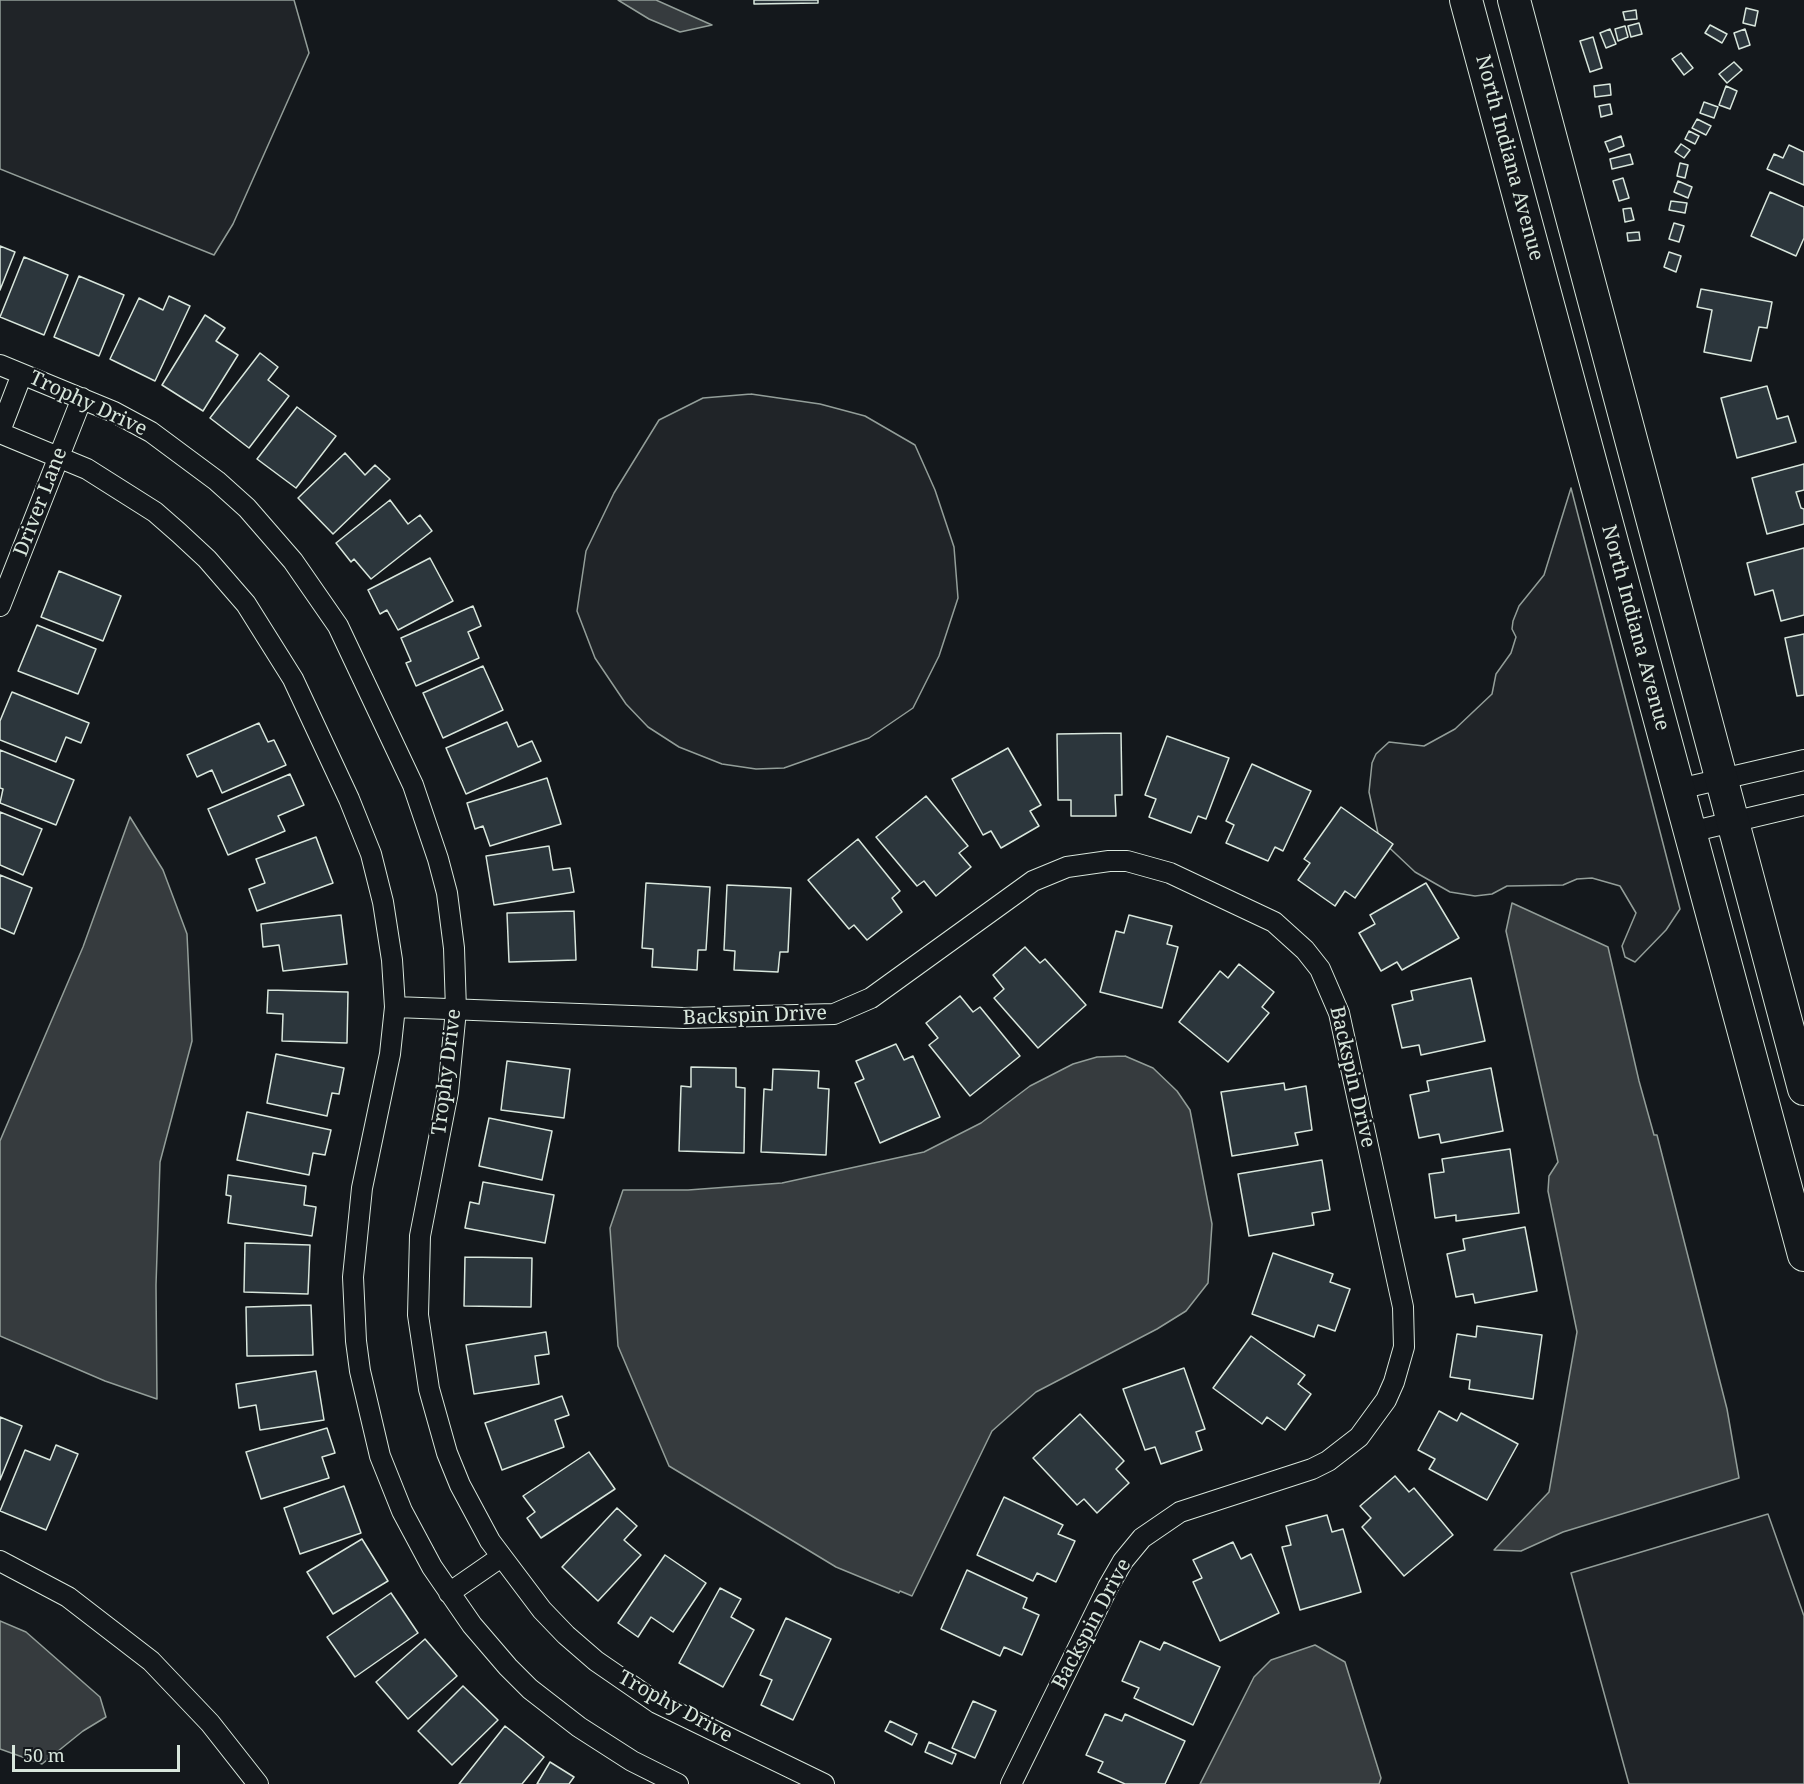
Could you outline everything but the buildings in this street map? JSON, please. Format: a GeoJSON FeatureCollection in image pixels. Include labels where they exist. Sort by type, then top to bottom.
{"type":"FeatureCollection","features":[{"type":"Feature","properties":{"kind":"main road","name":"North Indiana Avenue"},"geometry":{"type":"LineString","coordinates":[[1466,0],[1804,1255]]}},
{"type":"Feature","properties":{"kind":"main road"},"geometry":{"type":"LineString","coordinates":[[1514,0],[1804,1089]]}},
{"type":"Feature","properties":{"kind":"street","name":"Trophy Drive"},"geometry":{"type":"LineString","coordinates":[[0,365],[82,398],[151,432],[217,481],[247,508],[286,552],[338,626],[413,785],[435,850],[451,921],[456,1010],[448,1092],[420,1236],[417,1315],[429,1389],[447,1453],[473,1512],[501,1557],[530,1595],[566,1635],[629,1684],[688,1719],[824,1784]]}},
{"type":"Feature","properties":{"kind":"street"},"geometry":{"type":"LineString","coordinates":[[22,374],[0,432],[58,457],[121,489],[179,533],[207,559],[246,604],[269,637],[311,716],[371,854],[388,927],[395,1007],[387,1075],[358,1217],[353,1277],[356,1341],[367,1407],[384,1465],[416,1539],[449,1593],[502,1660],[546,1702],[605,1745],[678,1784]]}},
{"type":"Feature","properties":{"kind":"street","name":"Driver Lane"},"geometry":{"type":"LineString","coordinates":[[0,606],[82,398]]}},
{"type":"Feature","properties":{"kind":"street"},"geometry":{"type":"LineString","coordinates":[[1679,789],[1804,760]]}},
{"type":"Feature","properties":{"kind":"street"},"geometry":{"type":"LineString","coordinates":[[1690,832],[1804,805]]}},
{"type":"Feature","properties":{"kind":"street","name":"Backspin Drive"},"geometry":{"type":"LineString","coordinates":[[395,1007],[684,1018],[817,1017],[834,1014],[872,998],[1033,881],[1067,867],[1109,861],[1127,861],[1170,873],[1259,914],[1288,933],[1320,969],[1339,1012],[1403,1307],[1404,1347],[1395,1382],[1380,1410],[1359,1437],[1328,1461],[1312,1469],[1180,1512],[1142,1539],[1123,1561],[1108,1587],[1011,1784]]}},
{"type":"Feature","properties":{"kind":"street"},"geometry":{"type":"LineString","coordinates":[[449,1593],[501,1557]]}},
{"type":"Feature","properties":{"kind":"street"},"geometry":{"type":"LineString","coordinates":[[0,1561],[68,1597],[151,1661],[210,1723],[258,1784]]}},
{"type":"Feature","properties":{"kind":"shaded area"},"geometry":{"type":"Polygon","coordinates":[[[0,0],[294,0],[309,53],[233,224],[214,255],[0,169],[0,0]]]}},
{"type":"Feature","properties":{"kind":"shaded area"},"geometry":{"type":"Polygon","coordinates":[[[618,0],[656,0],[712,25],[680,32],[649,19],[618,0]]]}},
{"type":"Feature","properties":{"kind":"shaded area"},"geometry":{"type":"Polygon","coordinates":[[[751,394],[820,404],[865,416],[915,445],[935,490],[954,547],[958,598],[939,656],[913,708],[869,738],[784,768],[756,769],[722,764],[679,747],[648,727],[626,704],[595,658],[577,611],[586,551],[614,493],[659,420],[703,398],[751,394]]]}},
{"type":"Feature","properties":{"kind":"shaded area"},"geometry":{"type":"Polygon","coordinates":[[[1571,488],[1680,909],[1666,930],[1635,962],[1625,957],[1622,946],[1636,913],[1620,886],[1592,878],[1577,879],[1563,885],[1507,886],[1492,894],[1475,896],[1450,892],[1415,872],[1379,838],[1369,792],[1372,763],[1376,754],[1389,742],[1424,746],[1455,729],[1492,694],[1496,674],[1511,653],[1516,637],[1512,629],[1513,621],[1519,606],[1544,575],[1571,488]]]}},
{"type":"Feature","properties":{"kind":"shaded area"},"geometry":{"type":"Polygon","coordinates":[[[130,817],[163,870],[187,934],[192,1041],[160,1162],[156,1285],[157,1399],[105,1381],[0,1336],[0,1141],[83,947],[130,817]]]}},
{"type":"Feature","properties":{"kind":"shaded area"},"geometry":{"type":"Polygon","coordinates":[[[1512,903],[1608,947],[1639,1081],[1654,1135],[1657,1135],[1727,1409],[1739,1478],[1563,1532],[1521,1551],[1494,1550],[1549,1492],[1577,1332],[1548,1191],[1549,1176],[1558,1162],[1506,931],[1512,903]]]}},
{"type":"Feature","properties":{"kind":"shaded area"},"geometry":{"type":"Polygon","coordinates":[[[1125,1056],[1153,1068],[1177,1091],[1190,1110],[1212,1224],[1208,1283],[1186,1311],[1157,1329],[1036,1392],[992,1431],[912,1596],[900,1591],[899,1593],[836,1567],[669,1466],[618,1346],[610,1228],[623,1190],[688,1190],[782,1183],[924,1152],[981,1123],[1030,1086],[1073,1064],[1097,1057],[1125,1056]]]}},
{"type":"Feature","properties":{"kind":"shaded area"},"geometry":{"type":"Polygon","coordinates":[[[1768,1514],[1804,1616],[1804,1784],[1629,1784],[1571,1573],[1768,1514]]]}},
{"type":"Feature","properties":{"kind":"shaded area"},"geometry":{"type":"Polygon","coordinates":[[[0,1621],[26,1632],[100,1697],[106,1717],[83,1731],[42,1764],[0,1749],[0,1621]]]}},
{"type":"Feature","properties":{"kind":"shaded area"},"geometry":{"type":"Polygon","coordinates":[[[1315,1645],[1345,1662],[1381,1778],[1379,1784],[1200,1784],[1254,1677],[1271,1660],[1315,1645]]]}}]}
